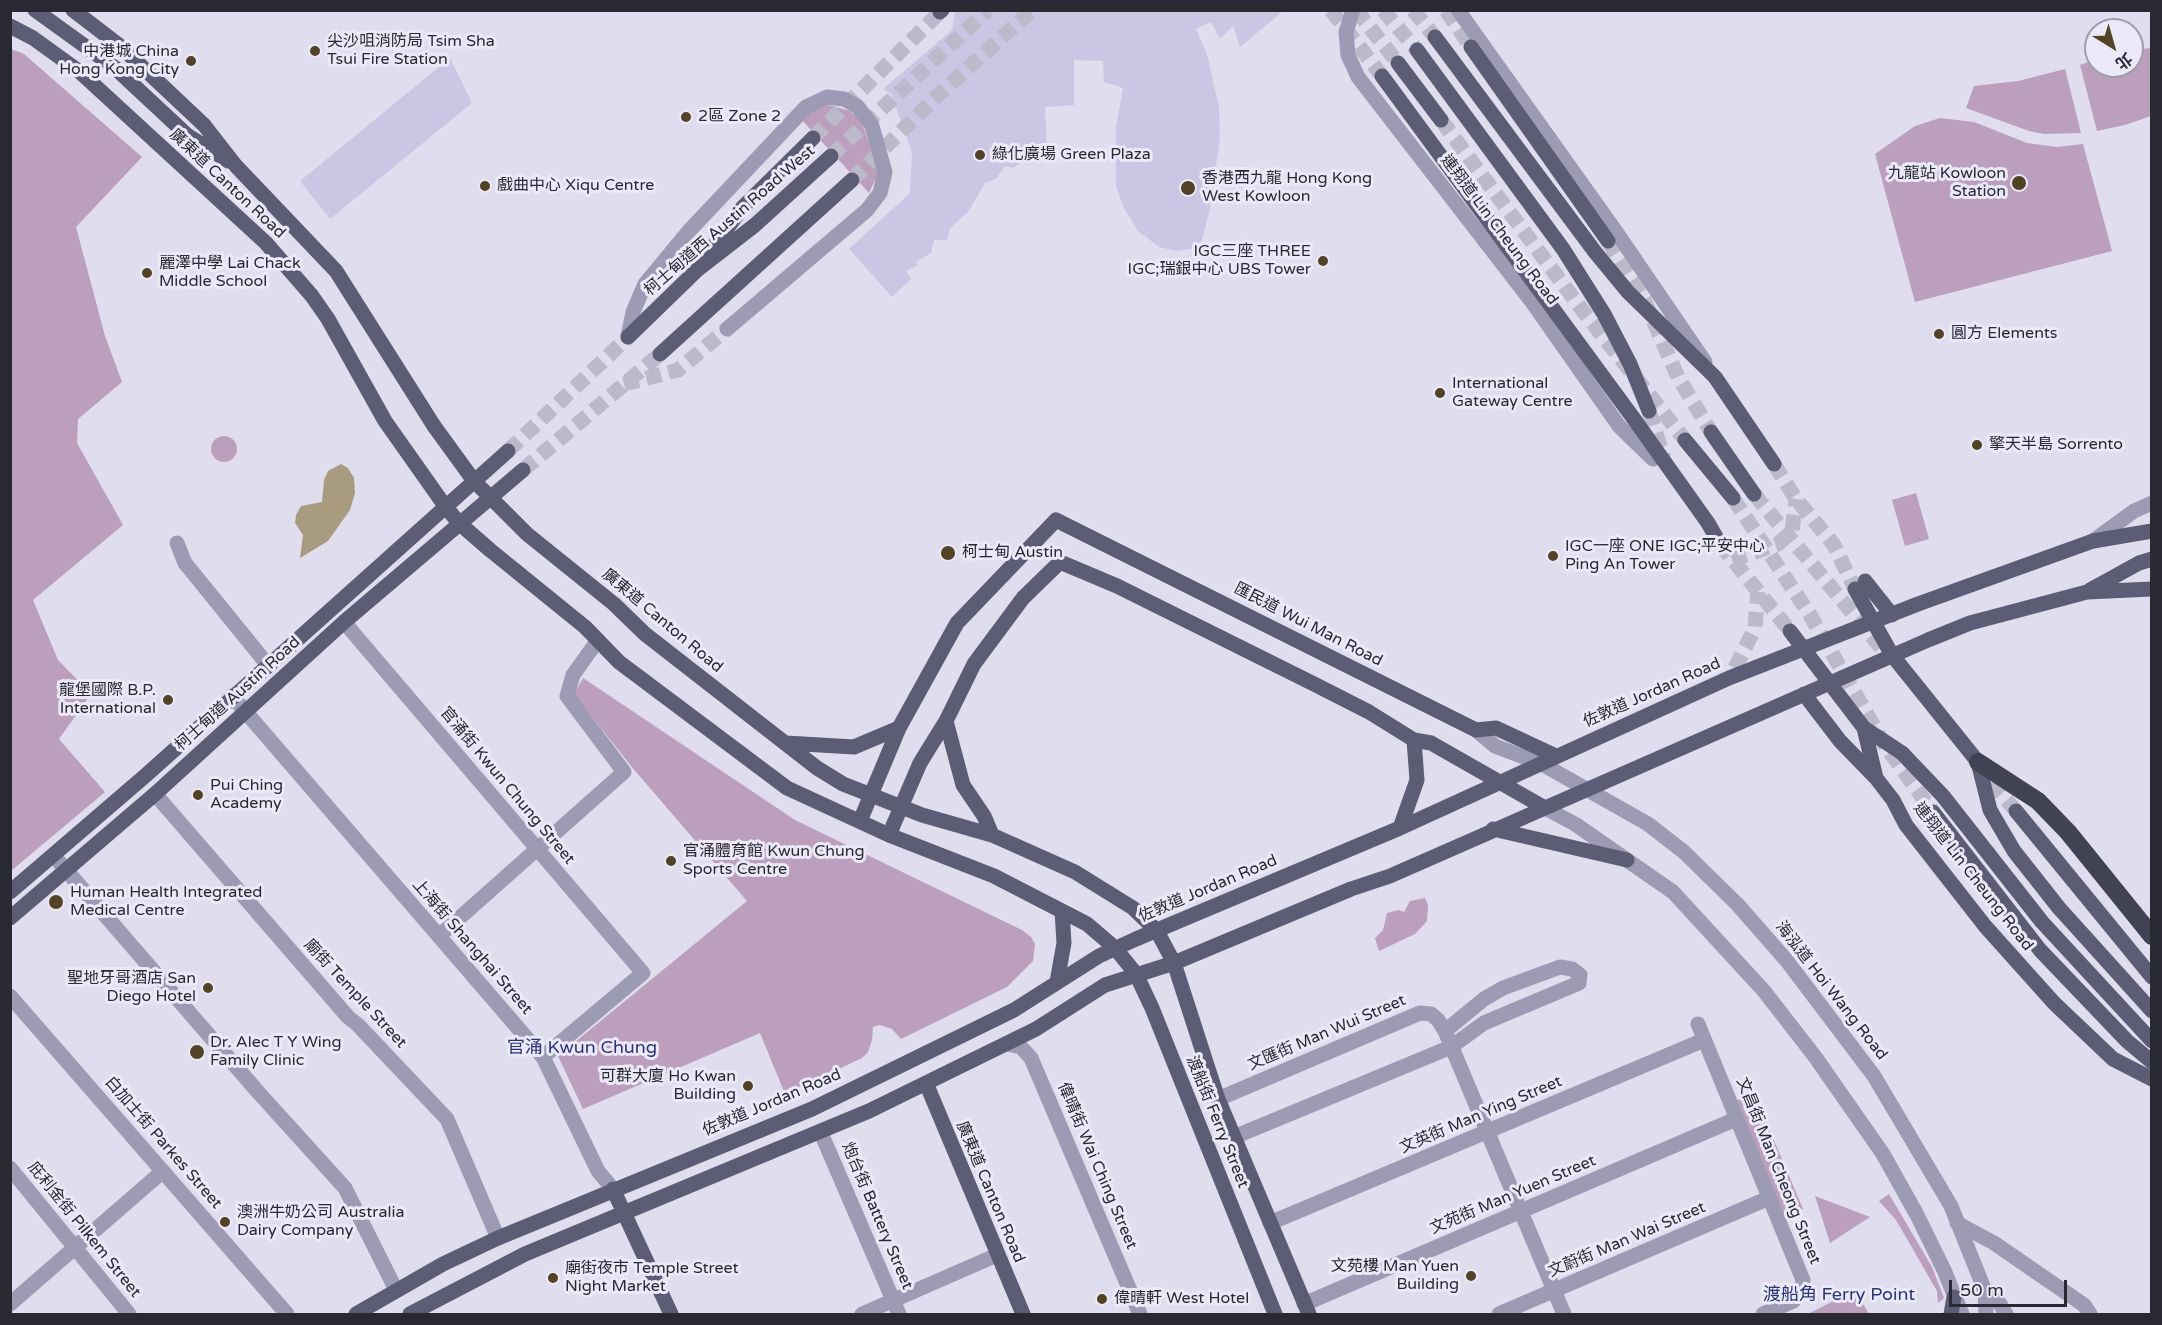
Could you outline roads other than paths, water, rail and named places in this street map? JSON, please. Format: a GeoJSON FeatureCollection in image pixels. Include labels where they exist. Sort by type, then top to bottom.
{"type":"FeatureCollection","features":[{"type":"Feature","properties":{"kind":"highway"},"geometry":{"type":"LineString","coordinates":[[1978,762],[2038,801],[2068,832],[2151,936]]}},
{"type":"Feature","properties":{"kind":"main road","name":"廣東道 Canton Road"},"geometry":{"type":"LineString","coordinates":[[34,10],[114,67],[187,135],[236,166]]}},
{"type":"Feature","properties":{"kind":"main road","name":"廣東道 Canton Road"},"geometry":{"type":"LineString","coordinates":[[74,10],[120,46],[204,125],[236,166],[336,271],[434,426],[474,481],[527,534],[614,604],[645,634],[826,774],[870,796],[972,832],[992,835],[1075,872],[1133,908],[1157,931],[1174,963]]}},
{"type":"Feature","properties":{"kind":"main road","name":"廣東道 Canton Road"},"geometry":{"type":"LineString","coordinates":[[10,26],[49,48],[80,72],[266,243],[292,271],[328,319],[385,421],[459,523],[598,640],[619,662],[672,704],[787,788],[821,806],[860,821],[889,836],[994,876],[1087,924],[1115,948]]}},
{"type":"Feature","properties":{"kind":"main road"},"geometry":{"type":"LineString","coordinates":[[1435,37],[1595,252],[1628,292],[1715,377],[1773,464]]}},
{"type":"Feature","properties":{"kind":"main road"},"geometry":{"type":"LineString","coordinates":[[1471,47],[1608,241]]}},
{"type":"Feature","properties":{"kind":"main road"},"geometry":{"type":"LineString","coordinates":[[1417,50],[1563,249],[1604,314],[1630,364],[1648,411]]}},
{"type":"Feature","properties":{"kind":"main road"},"geometry":{"type":"LineString","coordinates":[[1398,63],[1441,120]]}},
{"type":"Feature","properties":{"kind":"main road"},"geometry":{"type":"LineString","coordinates":[[1382,76],[1634,418],[1708,523],[1720,544]]}},
{"type":"Feature","properties":{"kind":"main road"},"geometry":{"type":"LineString","coordinates":[[697,270],[742,207],[813,138]]}},
{"type":"Feature","properties":{"kind":"main road","name":"柯士甸道西 Austin Road West"},"geometry":{"type":"LineString","coordinates":[[628,337],[697,270],[755,225],[831,156]]}},
{"type":"Feature","properties":{"kind":"main road"},"geometry":{"type":"LineString","coordinates":[[660,354],[852,180]]}},
{"type":"Feature","properties":{"kind":"main road"},"geometry":{"type":"LineString","coordinates":[[1711,432],[1754,494]]}},
{"type":"Feature","properties":{"kind":"main road"},"geometry":{"type":"LineString","coordinates":[[1685,440],[1733,498]]}},
{"type":"Feature","properties":{"kind":"main road"},"geometry":{"type":"LineString","coordinates":[[474,481],[508,451]]}},
{"type":"Feature","properties":{"kind":"main road"},"geometry":{"type":"LineString","coordinates":[[1653,459],[1668,469]]}},
{"type":"Feature","properties":{"kind":"main road"},"geometry":{"type":"LineString","coordinates":[[489,498],[523,470]]}},
{"type":"Feature","properties":{"kind":"main road","name":"柯士甸道 Austin Road"},"geometry":{"type":"LineString","coordinates":[[10,892],[54,856],[474,481]]}},
{"type":"Feature","properties":{"kind":"main road","name":"柯士甸道 Austin Road"},"geometry":{"type":"LineString","coordinates":[[10,918],[155,794],[344,622],[489,498]]}},
{"type":"Feature","properties":{"kind":"main road","name":"匯民道 Wui Man Road"},"geometry":{"type":"LineString","coordinates":[[899,728],[957,623],[1056,520],[1476,730]]}},
{"type":"Feature","properties":{"kind":"main road","name":"佐敦道 Jordan Road"},"geometry":{"type":"LineString","coordinates":[[356,1314],[396,1290],[498,1238],[813,1108],[1014,1010],[1115,948],[1400,828],[1542,764],[1732,673],[2093,541],[2151,531]]}},
{"type":"Feature","properties":{"kind":"main road"},"geometry":{"type":"LineString","coordinates":[[410,1314],[429,1310],[525,1254],[821,1133],[1044,1025],[1105,985],[1174,963],[1351,889],[1390,876],[1493,829],[1970,623],[2087,591],[2151,559]]}},
{"type":"Feature","properties":{"kind":"main road"},"geometry":{"type":"LineString","coordinates":[[889,836],[920,763],[946,720],[974,664],[989,640],[1023,598],[1060,562],[1117,586],[1314,684],[1369,712],[1414,740],[1431,743],[1545,808]]}},
{"type":"Feature","properties":{"kind":"main road"},"geometry":{"type":"LineString","coordinates":[[1892,615],[1860,585],[1873,622],[1892,655],[1978,762],[1990,810],[2014,851],[2059,908],[2151,1011]]}},
{"type":"Feature","properties":{"kind":"main road"},"geometry":{"type":"LineString","coordinates":[[2087,591],[2151,589]]}},
{"type":"Feature","properties":{"kind":"main road","name":"連翔道 Lin Cheung Road"},"geometry":{"type":"LineString","coordinates":[[1791,631],[1864,728],[1876,778],[1893,800],[1906,825],[2016,963],[2113,1059],[2151,1079]]}},
{"type":"Feature","properties":{"kind":"main road"},"geometry":{"type":"LineString","coordinates":[[1804,694],[1840,741],[1876,778]]}},
{"type":"Feature","properties":{"kind":"main road"},"geometry":{"type":"LineString","coordinates":[[946,720],[963,785],[984,816],[992,835]]}},
{"type":"Feature","properties":{"kind":"main road"},"geometry":{"type":"LineString","coordinates":[[784,743],[854,747],[899,728]]}},
{"type":"Feature","properties":{"kind":"main road"},"geometry":{"type":"LineString","coordinates":[[860,821],[899,728]]}},
{"type":"Feature","properties":{"kind":"main road"},"geometry":{"type":"LineString","coordinates":[[1476,730],[1496,728],[1556,756]]}},
{"type":"Feature","properties":{"kind":"main road"},"geometry":{"type":"LineString","coordinates":[[1864,728],[1902,753],[1943,796],[2042,922],[2151,1041]]}},
{"type":"Feature","properties":{"kind":"main road"},"geometry":{"type":"LineString","coordinates":[[1400,828],[1417,780],[1414,740]]}},
{"type":"Feature","properties":{"kind":"main road"},"geometry":{"type":"LineString","coordinates":[[1932,812],[2040,950],[2127,1041],[2151,1062]]}},
{"type":"Feature","properties":{"kind":"main road"},"geometry":{"type":"LineString","coordinates":[[2016,812],[2151,977]]}},
{"type":"Feature","properties":{"kind":"main road"},"geometry":{"type":"LineString","coordinates":[[1493,829],[1627,860]]}},
{"type":"Feature","properties":{"kind":"main road"},"geometry":{"type":"LineString","coordinates":[[1057,982],[1064,943],[1062,911]]}},
{"type":"Feature","properties":{"kind":"main road","name":"渡船街 Ferry Street"},"geometry":{"type":"LineString","coordinates":[[1115,948],[1136,974],[1275,1314]]}},
{"type":"Feature","properties":{"kind":"main road","name":"渡船街 Ferry Street"},"geometry":{"type":"LineString","coordinates":[[1174,963],[1218,1099],[1307,1309]]}},
{"type":"Feature","properties":{"kind":"main road","name":"廣東道 Canton Road"},"geometry":{"type":"LineString","coordinates":[[926,1083],[1023,1314]]}},
{"type":"Feature","properties":{"kind":"main road","name":"上海街 Shanghai Street"},"geometry":{"type":"LineString","coordinates":[[613,1189],[671,1314]]}},
{"type":"Feature","properties":{"kind":"main road"},"geometry":{"type":"LineString","coordinates":[[1951,1314],[1954,1297]]}},
{"type":"Feature","properties":{"kind":"street","name":"連翔道 Lin Cheung Road"},"geometry":{"type":"LineString","coordinates":[[1353,10],[1346,32],[1348,55],[1358,76],[1532,302],[1618,426],[1653,459]]}},
{"type":"Feature","properties":{"kind":"street"},"geometry":{"type":"LineString","coordinates":[[1458,10],[1623,241],[1715,377]]}},
{"type":"Feature","properties":{"kind":"street","name":"柯士甸道西 Austin Road West"},"geometry":{"type":"LineString","coordinates":[[628,337],[633,312],[645,284],[688,232],[798,115],[816,101],[827,97],[844,99],[852,103],[868,118],[879,146],[885,172],[885,183],[880,193],[867,210],[727,329]]}},
{"type":"Feature","properties":{"kind":"street","name":"佐敦道 Jordan Road"},"geometry":{"type":"LineString","coordinates":[[2093,541],[2134,511],[2151,503]]}},
{"type":"Feature","properties":{"kind":"street"},"geometry":{"type":"LineString","coordinates":[[177,543],[185,563],[267,664]]}},
{"type":"Feature","properties":{"kind":"street","name":"官涌街 Kwun Chung Street"},"geometry":{"type":"LineString","coordinates":[[344,622],[643,973],[543,1057]]}},
{"type":"Feature","properties":{"kind":"street"},"geometry":{"type":"LineString","coordinates":[[439,936],[624,772],[567,696],[567,687],[573,675],[598,640]]}},
{"type":"Feature","properties":{"kind":"street","name":"上海街 Shanghai Street"},"geometry":{"type":"LineString","coordinates":[[232,696],[543,1057],[598,1171],[613,1189]]}},
{"type":"Feature","properties":{"kind":"street","name":"匯民道 Wui Man Road"},"geometry":{"type":"LineString","coordinates":[[1476,730],[1495,746],[1542,764]]}},
{"type":"Feature","properties":{"kind":"street","name":"海泓道 Hoi Wang Road"},"geometry":{"type":"LineString","coordinates":[[1542,764],[1648,824],[1684,852],[1738,905],[1787,961],[1874,1076],[1945,1196],[1985,1291],[2001,1304],[2006,1314]]}},
{"type":"Feature","properties":{"kind":"street","name":"廟街 Temple Street"},"geometry":{"type":"LineString","coordinates":[[155,794],[348,1017],[447,1119],[498,1238]]}},
{"type":"Feature","properties":{"kind":"street"},"geometry":{"type":"LineString","coordinates":[[1545,808],[1575,824],[1673,892],[1764,991],[1816,1058],[1883,1154],[1917,1215],[1962,1314]]}},
{"type":"Feature","properties":{"kind":"street"},"geometry":{"type":"LineString","coordinates":[[54,856],[258,1092],[345,1188],[396,1290]]}},
{"type":"Feature","properties":{"kind":"street"},"geometry":{"type":"LineString","coordinates":[[1234,1137],[1451,1047],[1484,1023],[1580,983],[1580,975],[1572,969],[1560,967],[1512,984],[1484,999],[1445,1031],[1451,1047],[1564,1314]]}},
{"type":"Feature","properties":{"kind":"street","name":"白加士街 Parkes Street"},"geometry":{"type":"LineString","coordinates":[[10,996],[287,1314]]}},
{"type":"Feature","properties":{"kind":"street","name":"文匯街 Man Wui Street"},"geometry":{"type":"LineString","coordinates":[[1218,1099],[1420,1013],[1431,1014],[1445,1031]]}},
{"type":"Feature","properties":{"kind":"street","name":"文昌街 Man Cheong Street"},"geometry":{"type":"LineString","coordinates":[[1698,1023],[1803,1280],[1800,1295],[1788,1305],[1764,1314]]}},
{"type":"Feature","properties":{"kind":"street","name":"文英街 Man Ying Street"},"geometry":{"type":"LineString","coordinates":[[1270,1223],[1704,1040]]}},
{"type":"Feature","properties":{"kind":"street","name":"偉晴街 Wai Ching Street"},"geometry":{"type":"LineString","coordinates":[[1007,1044],[1021,1047],[1031,1058],[1140,1314]]}},
{"type":"Feature","properties":{"kind":"street","name":"文苑街 Man Yuen Street"},"geometry":{"type":"LineString","coordinates":[[1307,1309],[1520,1211],[1736,1119]]}},
{"type":"Feature","properties":{"kind":"street","name":"炮台街 Battery Street"},"geometry":{"type":"LineString","coordinates":[[821,1133],[896,1308]]}},
{"type":"Feature","properties":{"kind":"street","name":"庇利金街 Pilkem Street"},"geometry":{"type":"LineString","coordinates":[[10,1168],[129,1314]]}},
{"type":"Feature","properties":{"kind":"street"},"geometry":{"type":"LineString","coordinates":[[10,1304],[163,1171]]}},
{"type":"Feature","properties":{"kind":"street","name":"文蔚街 Man Wai Street"},"geometry":{"type":"LineString","coordinates":[[1499,1314],[1769,1198]]}},
{"type":"Feature","properties":{"kind":"street"},"geometry":{"type":"LineString","coordinates":[[1957,1223],[2021,1262],[2084,1305],[2090,1314]]}},
{"type":"Feature","properties":{"kind":"street"},"geometry":{"type":"LineString","coordinates":[[862,1314],[896,1308],[997,1255]]}},
{"type":"Feature","properties":{"kind":"street"},"geometry":{"type":"LineString","coordinates":[[1985,1291],[1986,1314]]}},
{"type":"Feature","properties":{"kind":"tunnel"},"geometry":{"type":"LineString","coordinates":[[831,156],[988,10]]}},
{"type":"Feature","properties":{"kind":"tunnel"},"geometry":{"type":"LineString","coordinates":[[852,180],[937,96],[1032,10]]}},
{"type":"Feature","properties":{"kind":"tunnel"},"geometry":{"type":"LineString","coordinates":[[1331,10],[1382,76]]}},
{"type":"Feature","properties":{"kind":"tunnel"},"geometry":{"type":"LineString","coordinates":[[1356,10],[1398,63]]}},
{"type":"Feature","properties":{"kind":"tunnel"},"geometry":{"type":"LineString","coordinates":[[1383,10],[1417,50]]}},
{"type":"Feature","properties":{"kind":"tunnel"},"geometry":{"type":"LineString","coordinates":[[1413,10],[1435,37]]}},
{"type":"Feature","properties":{"kind":"tunnel"},"geometry":{"type":"LineString","coordinates":[[1446,10],[1471,47]]}},
{"type":"Feature","properties":{"kind":"tunnel"},"geometry":{"type":"LineString","coordinates":[[813,138],[940,12]]}},
{"type":"Feature","properties":{"kind":"tunnel"},"geometry":{"type":"LineString","coordinates":[[1441,120],[1583,311],[1685,440]]}},
{"type":"Feature","properties":{"kind":"tunnel"},"geometry":{"type":"LineString","coordinates":[[1608,241],[1645,302],[1678,377],[1711,432]]}},
{"type":"Feature","properties":{"kind":"tunnel"},"geometry":{"type":"LineString","coordinates":[[624,384],[678,370],[727,329]]}},
{"type":"Feature","properties":{"kind":"tunnel"},"geometry":{"type":"LineString","coordinates":[[508,451],[628,337]]}},
{"type":"Feature","properties":{"kind":"tunnel"},"geometry":{"type":"LineString","coordinates":[[523,470],[660,354]]}},
{"type":"Feature","properties":{"kind":"tunnel"},"geometry":{"type":"LineString","coordinates":[[1649,411],[1664,458]]}},
{"type":"Feature","properties":{"kind":"tunnel"},"geometry":{"type":"LineString","coordinates":[[1774,464],[1796,499],[1834,545],[1855,589]]}},
{"type":"Feature","properties":{"kind":"tunnel"},"geometry":{"type":"LineString","coordinates":[[1754,494],[1888,656]]}},
{"type":"Feature","properties":{"kind":"tunnel"},"geometry":{"type":"LineString","coordinates":[[1733,498],[1810,615],[1884,744],[1933,812]]}},
{"type":"Feature","properties":{"kind":"tunnel"},"geometry":{"type":"LineString","coordinates":[[1732,560],[1778,544],[1792,531],[1796,499]]}},
{"type":"Feature","properties":{"kind":"tunnel"},"geometry":{"type":"LineString","coordinates":[[1720,544],[1790,631]]}},
{"type":"Feature","properties":{"kind":"tunnel"},"geometry":{"type":"LineString","coordinates":[[1735,668],[1755,628],[1758,592]]}},
{"type":"Feature","properties":{"kind":"tunnel"},"geometry":{"type":"LineString","coordinates":[[1977,765],[2016,811]]}},
{"type":"Feature","properties":{"kind":"place","name":"尖沙咀消防局 Tsim Sha Tsui Fire Station"},"geometry":{"type":"Point","coordinates":[315,51]}},
{"type":"Feature","properties":{"kind":"place","name":"中港城 China Hong Kong City"},"geometry":{"type":"Point","coordinates":[191,61]}},
{"type":"Feature","properties":{"kind":"place","name":"2區 Zone 2"},"geometry":{"type":"Point","coordinates":[686,117]}},
{"type":"Feature","properties":{"kind":"place","name":"綠化廣場 Green Plaza"},"geometry":{"type":"Point","coordinates":[980,155]}},
{"type":"Feature","properties":{"kind":"place","name":"九龍站 Kowloon Station"},"geometry":{"type":"Point","coordinates":[2019,183]}},
{"type":"Feature","properties":{"kind":"place","name":"戲曲中心 Xiqu Centre"},"geometry":{"type":"Point","coordinates":[485,186]}},
{"type":"Feature","properties":{"kind":"place","name":"香港西九龍 Hong Kong West Kowloon"},"geometry":{"type":"Point","coordinates":[1188,188]}},
{"type":"Feature","properties":{"kind":"place","name":"IGC三座 THREE IGC;瑞銀中心 UBS Tower"},"geometry":{"type":"Point","coordinates":[1323,261]}},
{"type":"Feature","properties":{"kind":"place","name":"麗澤中學 Lai Chack Middle School"},"geometry":{"type":"Point","coordinates":[147,273]}},
{"type":"Feature","properties":{"kind":"place","name":"圓方 Elements"},"geometry":{"type":"Point","coordinates":[1939,334]}},
{"type":"Feature","properties":{"kind":"place","name":"International Gateway Centre"},"geometry":{"type":"Point","coordinates":[1440,393]}},
{"type":"Feature","properties":{"kind":"place","name":"擎天半島 Sorrento"},"geometry":{"type":"Point","coordinates":[1977,445]}},
{"type":"Feature","properties":{"kind":"place","name":"柯士甸 Austin"},"geometry":{"type":"Point","coordinates":[948,553]}},
{"type":"Feature","properties":{"kind":"place","name":"IGC一座 ONE IGC;平安中心 Ping An Tower"},"geometry":{"type":"Point","coordinates":[1553,556]}},
{"type":"Feature","properties":{"kind":"place","name":"龍堡國際 B.P. International"},"geometry":{"type":"Point","coordinates":[168,700]}},
{"type":"Feature","properties":{"kind":"place","name":"Pui Ching Academy"},"geometry":{"type":"Point","coordinates":[198,795]}},
{"type":"Feature","properties":{"kind":"place","name":"官涌體育館 Kwun Chung Sports Centre"},"geometry":{"type":"Point","coordinates":[671,861]}},
{"type":"Feature","properties":{"kind":"place","name":"Human Health Integrated Medical Centre"},"geometry":{"type":"Point","coordinates":[56,902]}},
{"type":"Feature","properties":{"kind":"place","name":"聖地牙哥酒店 San Diego Hotel"},"geometry":{"type":"Point","coordinates":[208,988]}},
{"type":"Feature","properties":{"kind":"place","name":"Dr. Alec T Y Wing Family Clinic"},"geometry":{"type":"Point","coordinates":[197,1052]}},
{"type":"Feature","properties":{"kind":"place","name":"可群大廈 Ho Kwan Building"},"geometry":{"type":"Point","coordinates":[748,1086]}},
{"type":"Feature","properties":{"kind":"place","name":"澳洲牛奶公司 Australia Dairy Company"},"geometry":{"type":"Point","coordinates":[225,1222]}},
{"type":"Feature","properties":{"kind":"place","name":"文苑樓 Man Yuen Building"},"geometry":{"type":"Point","coordinates":[1471,1276]}},
{"type":"Feature","properties":{"kind":"place","name":"廟街夜市 Temple Street Night Market"},"geometry":{"type":"Point","coordinates":[553,1278]}},
{"type":"Feature","properties":{"kind":"place","name":"偉晴軒 West Hotel"},"geometry":{"type":"Point","coordinates":[1102,1299]}},
{"type":"Feature","properties":{"kind":"district","name":"官涌 Kwun Chung"},"geometry":{"type":"Point","coordinates":[582,1048]}},
{"type":"Feature","properties":{"kind":"district","name":"渡船角 Ferry Point"},"geometry":{"type":"Point","coordinates":[1839,1295]}}]}
